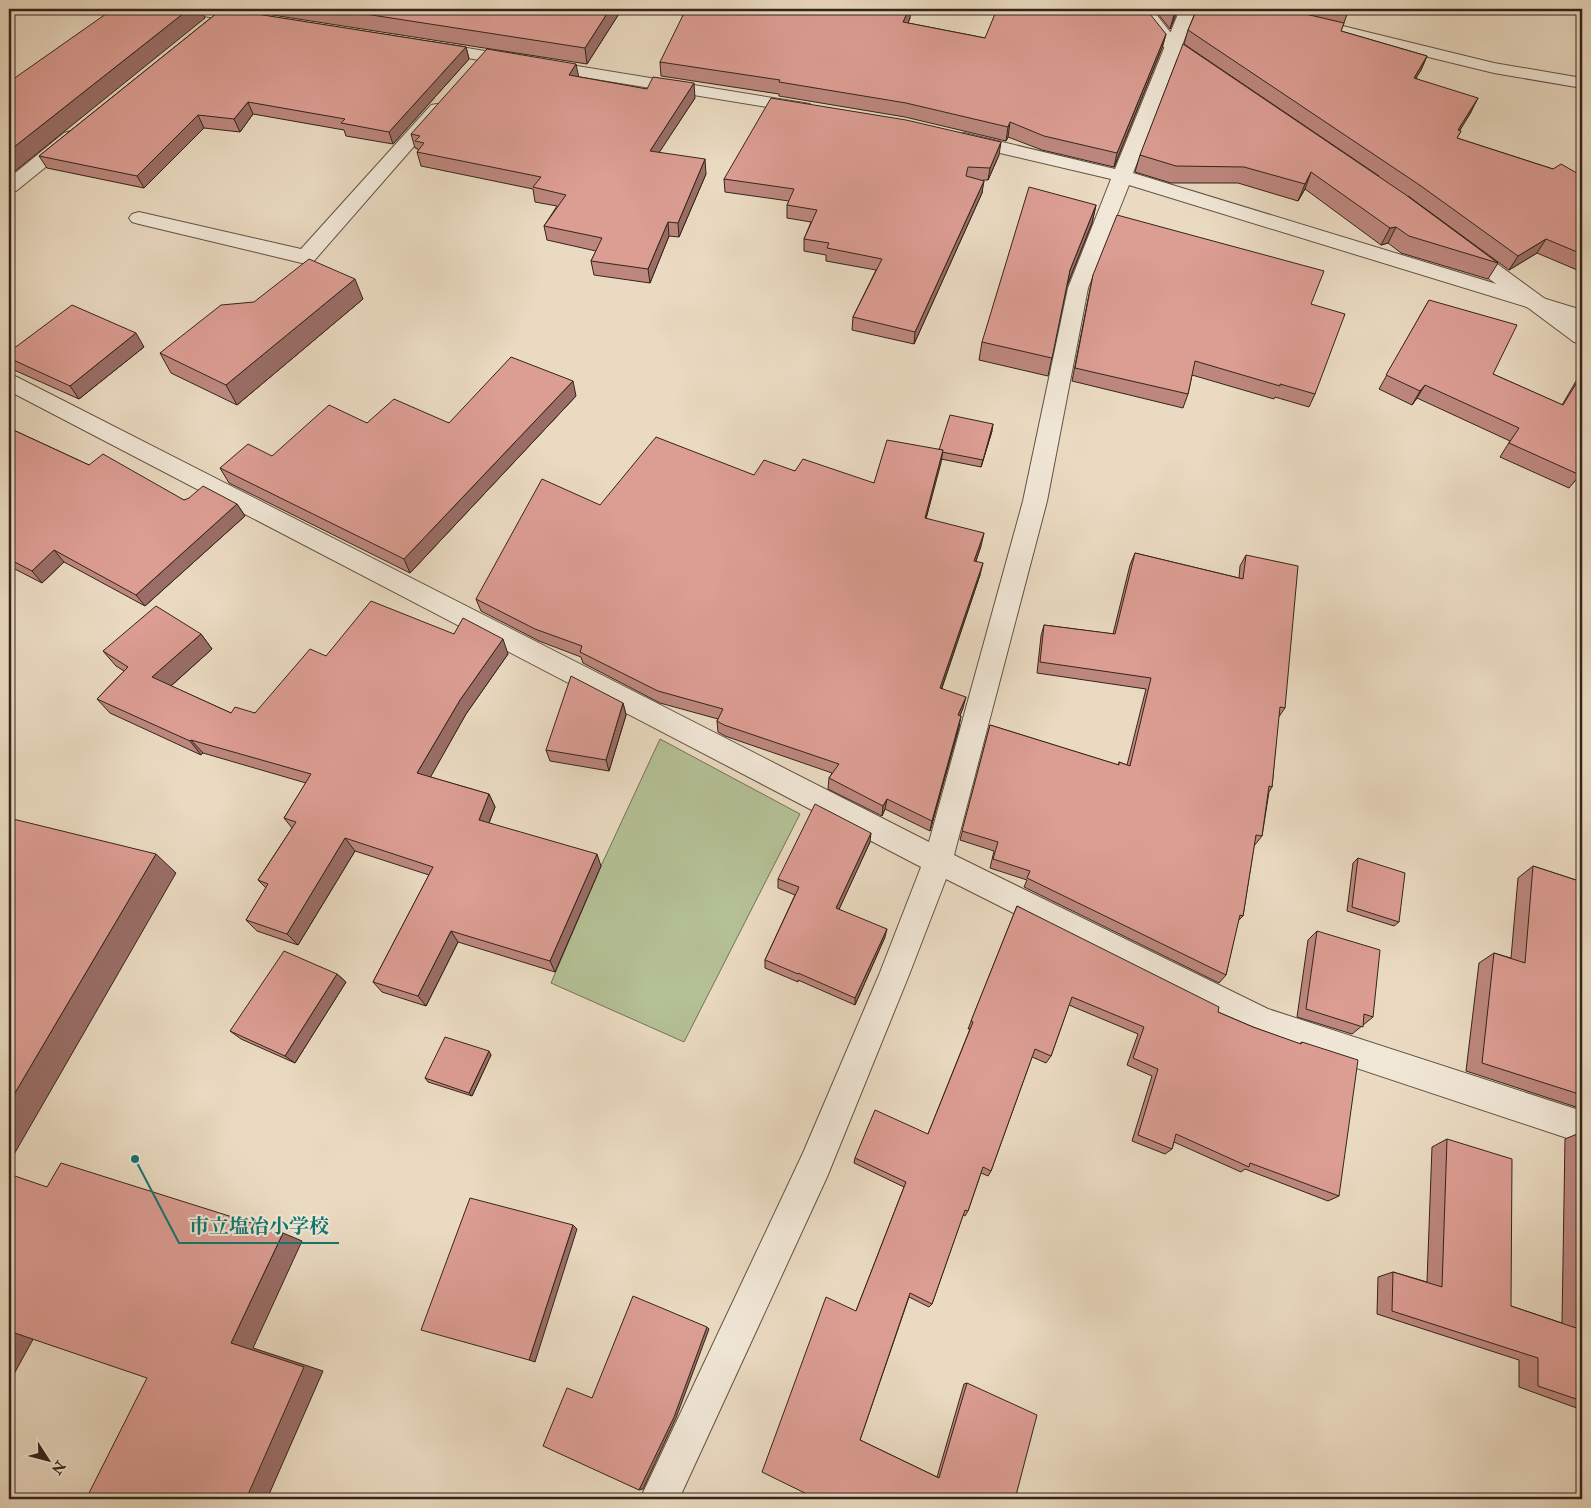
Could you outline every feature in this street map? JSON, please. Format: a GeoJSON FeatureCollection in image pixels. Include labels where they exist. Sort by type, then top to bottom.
{"type":"FeatureCollection","features":[{"type":"Feature","properties":{"kind":"street"},"geometry":{"type":"LineString","coordinates":[[193,9],[270,22]]}},
{"type":"Feature","properties":{"kind":"street"},"geometry":{"type":"LineString","coordinates":[[1143,9],[1172,46],[1228,85]]}},
{"type":"Feature","properties":{"kind":"street"},"geometry":{"type":"LineString","coordinates":[[659,1499],[815,1165],[894,975],[938,861],[1036,501],[1078,288],[1188,9]]}},
{"type":"Feature","properties":{"kind":"street"},"geometry":{"type":"LineString","coordinates":[[1253,9],[1494,68],[1582,83]]}},
{"type":"Feature","properties":{"kind":"street"},"geometry":{"type":"LineString","coordinates":[[206,27],[222,15]]}},
{"type":"Feature","properties":{"kind":"street"},"geometry":{"type":"LineString","coordinates":[[416,45],[826,112]]}},
{"type":"Feature","properties":{"kind":"street"},"geometry":{"type":"LineString","coordinates":[[471,70],[484,55]]}},
{"type":"Feature","properties":{"kind":"street"},"geometry":{"type":"LineString","coordinates":[[139,218],[306,257],[452,93]]}},
{"type":"Feature","properties":{"kind":"street"},"geometry":{"type":"LineString","coordinates":[[9,187],[85,125]]}},
{"type":"Feature","properties":{"kind":"street"},"geometry":{"type":"LineString","coordinates":[[942,134],[1121,176],[1582,317]]}},
{"type":"Feature","properties":{"kind":"street"},"geometry":{"type":"LineString","coordinates":[[1452,241],[1582,337]]}},
{"type":"Feature","properties":{"kind":"street"},"geometry":{"type":"LineString","coordinates":[[9,382],[938,861],[1262,1022],[1582,1127]]}},
{"type":"Feature","properties":{"kind":"green space"},"geometry":{"type":"Polygon","coordinates":[[[660,739],[800,814],[684,1042],[551,983],[601,866],[660,739]]]}},
{"type":"Feature","properties":{"kind":"building"},"geometry":{"type":"Polygon","coordinates":[[[113,9],[189,9],[9,151],[9,82],[113,9]]]}},
{"type":"Feature","properties":{"kind":"building"},"geometry":{"type":"Polygon","coordinates":[[[222,9],[466,47],[389,132],[341,123],[345,119],[248,102],[234,119],[198,115],[137,176],[39,156],[222,9]]]}},
{"type":"Feature","properties":{"kind":"building"},"geometry":{"type":"Polygon","coordinates":[[[333,9],[610,9],[585,48],[333,9]]]}},
{"type":"Feature","properties":{"kind":"building"},"geometry":{"type":"Polygon","coordinates":[[[686,9],[909,9],[903,22],[985,38],[997,9],[1146,9],[1166,34],[1117,153],[1044,136],[1010,122],[1008,127],[906,103],[779,82],[780,80],[660,62],[686,9]]]}},
{"type":"Feature","properties":{"kind":"building"},"geometry":{"type":"Polygon","coordinates":[[[1169,9],[1176,9],[1174,15],[1169,9]]]}},
{"type":"Feature","properties":{"kind":"building"},"geometry":{"type":"Polygon","coordinates":[[[1197,9],[1284,9],[1344,23],[1341,31],[1427,56],[1414,78],[1478,98],[1458,130],[1461,131],[1457,138],[1553,169],[1561,164],[1582,176],[1582,199],[1576,203],[1582,206],[1582,254],[1546,239],[1518,256],[1421,186],[1188,30],[1197,9]]]}},
{"type":"Feature","properties":{"kind":"building"},"geometry":{"type":"Polygon","coordinates":[[[1183,44],[1406,195],[1498,263],[1409,236],[1396,227],[1390,228],[1311,172],[1305,184],[1244,167],[1176,166],[1140,155],[1183,44]]]}},
{"type":"Feature","properties":{"kind":"building"},"geometry":{"type":"Polygon","coordinates":[[[487,49],[576,64],[569,75],[647,89],[653,77],[694,83],[650,151],[705,159],[678,223],[668,222],[648,269],[591,261],[602,238],[544,226],[566,195],[533,187],[541,177],[417,152],[424,143],[415,141],[420,136],[411,134],[487,49]]]}},
{"type":"Feature","properties":{"kind":"building"},"geometry":{"type":"Polygon","coordinates":[[[771,98],[906,120],[1001,142],[990,168],[968,167],[966,176],[984,181],[915,332],[853,317],[882,259],[827,248],[829,243],[804,239],[817,210],[787,205],[794,189],[724,179],[771,98]]]}},
{"type":"Feature","properties":{"kind":"building"},"geometry":{"type":"Polygon","coordinates":[[[1029,187],[1096,205],[1070,270],[1052,358],[982,342],[1029,187]]]}},
{"type":"Feature","properties":{"kind":"building"},"geometry":{"type":"Polygon","coordinates":[[[1117,215],[1324,271],[1311,304],[1345,314],[1315,394],[1280,384],[1280,386],[1195,361],[1188,394],[1075,368],[1093,275],[1117,215]]]}},
{"type":"Feature","properties":{"kind":"building"},"geometry":{"type":"Polygon","coordinates":[[[309,259],[355,279],[226,385],[160,353],[221,305],[254,302],[309,259]]]}},
{"type":"Feature","properties":{"kind":"building"},"geometry":{"type":"Polygon","coordinates":[[[1429,300],[1517,325],[1493,374],[1563,405],[1582,374],[1582,471],[1580,475],[1509,443],[1519,428],[1425,385],[1420,391],[1386,375],[1429,300]]]}},
{"type":"Feature","properties":{"kind":"building"},"geometry":{"type":"Polygon","coordinates":[[[72,305],[136,333],[70,386],[9,358],[9,352],[72,305]]]}},
{"type":"Feature","properties":{"kind":"building"},"geometry":{"type":"Polygon","coordinates":[[[511,357],[573,381],[404,559],[220,468],[248,444],[272,456],[329,405],[367,423],[394,399],[449,423],[511,357]]]}},
{"type":"Feature","properties":{"kind":"building"},"geometry":{"type":"Polygon","coordinates":[[[950,415],[993,424],[983,460],[939,450],[950,415]]]}},
{"type":"Feature","properties":{"kind":"building"},"geometry":{"type":"Polygon","coordinates":[[[9,428],[89,465],[103,454],[184,500],[203,486],[237,504],[136,595],[54,550],[32,571],[9,559],[9,428]]]}},
{"type":"Feature","properties":{"kind":"building"},"geometry":{"type":"Polygon","coordinates":[[[656,437],[754,475],[764,460],[795,471],[803,459],[874,483],[887,440],[943,450],[925,518],[984,533],[974,561],[983,563],[940,688],[966,697],[958,715],[961,716],[932,821],[887,799],[883,806],[829,778],[839,764],[724,725],[717,721],[723,709],[658,691],[580,652],[582,646],[535,629],[476,599],[542,479],[600,505],[656,437]]]}},
{"type":"Feature","properties":{"kind":"building"},"geometry":{"type":"Polygon","coordinates":[[[1135,553],[1243,579],[1246,555],[1298,566],[1285,708],[1280,707],[1272,787],[1269,786],[1262,836],[1256,835],[1243,916],[1240,915],[1226,975],[1027,878],[1030,871],[993,859],[998,842],[962,831],[990,725],[1119,765],[1119,762],[1130,766],[1151,678],[1040,662],[1044,625],[1115,634],[1135,553]]]}},
{"type":"Feature","properties":{"kind":"building"},"geometry":{"type":"Polygon","coordinates":[[[371,601],[454,634],[463,618],[503,639],[460,700],[417,773],[489,794],[479,820],[597,854],[550,961],[451,931],[418,996],[373,982],[433,867],[345,838],[287,934],[246,920],[268,884],[258,880],[296,822],[284,818],[311,774],[190,741],[97,699],[128,667],[103,651],[156,606],[201,634],[152,677],[231,713],[235,707],[255,713],[310,649],[326,656],[371,601]]]}},
{"type":"Feature","properties":{"kind":"building"},"geometry":{"type":"Polygon","coordinates":[[[571,676],[623,703],[606,760],[546,750],[571,676]]]}},
{"type":"Feature","properties":{"kind":"building"},"geometry":{"type":"Polygon","coordinates":[[[815,804],[871,833],[836,908],[887,929],[855,998],[765,960],[799,887],[778,879],[815,804]]]}},
{"type":"Feature","properties":{"kind":"building"},"geometry":{"type":"Polygon","coordinates":[[[9,818],[156,854],[9,1103],[9,818]]]}},
{"type":"Feature","properties":{"kind":"building"},"geometry":{"type":"Polygon","coordinates":[[[1358,858],[1405,873],[1399,922],[1352,907],[1358,858]]]}},
{"type":"Feature","properties":{"kind":"building"},"geometry":{"type":"Polygon","coordinates":[[[1533,866],[1582,882],[1582,1095],[1482,1063],[1494,953],[1525,963],[1533,866]]]}},
{"type":"Feature","properties":{"kind":"building"},"geometry":{"type":"Polygon","coordinates":[[[1017,906],[1219,1007],[1218,1012],[1301,1044],[1302,1042],[1358,1060],[1339,1196],[1250,1163],[1249,1167],[1176,1134],[1172,1149],[1138,1135],[1158,1069],[1133,1058],[1144,1027],[1072,997],[1051,1056],[1035,1049],[991,1171],[983,1167],[968,1211],[965,1210],[932,1304],[910,1293],[860,1440],[939,1478],[967,1383],[1037,1415],[1015,1499],[817,1499],[762,1472],[826,1297],[856,1311],[906,1182],[855,1158],[875,1110],[928,1134],[1017,906]]]}},
{"type":"Feature","properties":{"kind":"building"},"geometry":{"type":"Polygon","coordinates":[[[1317,931],[1380,950],[1373,1017],[1364,1014],[1363,1027],[1306,1009],[1317,931]]]}},
{"type":"Feature","properties":{"kind":"building"},"geometry":{"type":"Polygon","coordinates":[[[284,951],[337,974],[285,1056],[230,1031],[284,951]]]}},
{"type":"Feature","properties":{"kind":"building"},"geometry":{"type":"Polygon","coordinates":[[[445,1037],[489,1051],[469,1093],[425,1078],[445,1037]]]}},
{"type":"Feature","properties":{"kind":"building"},"geometry":{"type":"Polygon","coordinates":[[[1447,1139],[1512,1159],[1511,1306],[1582,1330],[1582,1401],[1538,1386],[1538,1358],[1392,1311],[1393,1272],[1442,1287],[1447,1139]]]}},
{"type":"Feature","properties":{"kind":"building"},"geometry":{"type":"Polygon","coordinates":[[[61,1163],[283,1233],[231,1343],[304,1367],[246,1499],[86,1499],[147,1378],[9,1331],[9,1174],[47,1187],[61,1163]]]}},
{"type":"Feature","properties":{"kind":"building"},"geometry":{"type":"Polygon","coordinates":[[[470,1198],[573,1225],[529,1360],[421,1330],[470,1198]]]}},
{"type":"Feature","properties":{"kind":"building"},"geometry":{"type":"Polygon","coordinates":[[[633,1296],[707,1327],[674,1417],[639,1490],[543,1446],[567,1388],[592,1398],[633,1296]]]}},
{"type":"Feature","properties":{"kind":"place","name":"市立塩冶小学校"},"geometry":{"type":"Point","coordinates":[135,1159]}}]}
